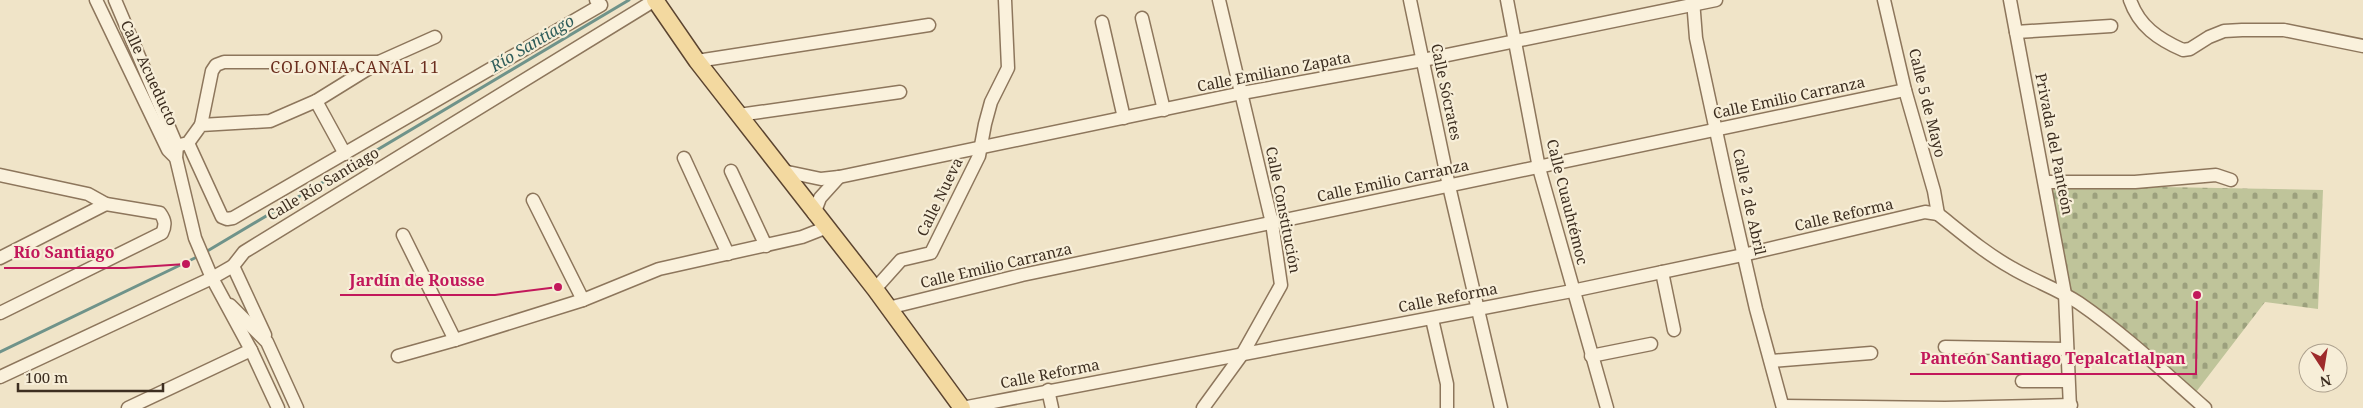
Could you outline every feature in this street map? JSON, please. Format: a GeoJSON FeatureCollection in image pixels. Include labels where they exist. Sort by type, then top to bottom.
{"type":"FeatureCollection","features":[{"type":"Feature","properties":{"kind":"main road"},"geometry":{"type":"LineString","coordinates":[[655,0],[697,61],[783,170],[814,214],[875,289],[962,408]]}},
{"type":"Feature","properties":{"kind":"street","name":"Calle Acueducto"},"geometry":{"type":"LineString","coordinates":[[96,0],[177,149]]}},
{"type":"Feature","properties":{"kind":"street","name":"Calle Acueducto"},"geometry":{"type":"LineString","coordinates":[[115,0],[177,149],[196,238],[220,294],[251,350],[278,408]]}},
{"type":"Feature","properties":{"kind":"street"},"geometry":{"type":"LineString","coordinates":[[379,62],[224,62],[216,65],[212,71],[200,125],[177,149],[222,217],[227,219],[233,218],[345,154],[601,5],[596,0]]}},
{"type":"Feature","properties":{"kind":"street","name":"Calle Río Santiago"},"geometry":{"type":"LineString","coordinates":[[0,377],[210,273],[233,266],[244,252],[655,0]]}},
{"type":"Feature","properties":{"kind":"street","name":"Calle Nueva"},"geometry":{"type":"LineString","coordinates":[[875,289],[901,260],[931,254],[979,156],[979,147],[992,102],[1008,68],[1005,0]]}},
{"type":"Feature","properties":{"kind":"street","name":"Calle Constitución"},"geometry":{"type":"LineString","coordinates":[[1203,408],[1243,353],[1281,286],[1272,223],[1220,0]]}},
{"type":"Feature","properties":{"kind":"street","name":"Calle Sócrates"},"geometry":{"type":"LineString","coordinates":[[1410,0],[1449,186],[1501,408]]}},
{"type":"Feature","properties":{"kind":"street","name":"Calle Cuauhtémoc"},"geometry":{"type":"LineString","coordinates":[[1507,0],[1539,168],[1572,291],[1607,408]]}},
{"type":"Feature","properties":{"kind":"street","name":"Calle Emiliano Zapata"},"geometry":{"type":"LineString","coordinates":[[783,170],[821,179],[839,177],[1242,93],[1516,42],[1692,3],[1716,0]]}},
{"type":"Feature","properties":{"kind":"street","name":"Calle 5 de Mayo"},"geometry":{"type":"LineString","coordinates":[[1884,0],[1905,90],[1934,191],[1938,214]]}},
{"type":"Feature","properties":{"kind":"street","name":"Privada del Panteón"},"geometry":{"type":"LineString","coordinates":[[2010,0],[2065,294],[2068,381],[2071,407]]}},
{"type":"Feature","properties":{"kind":"street"},"geometry":{"type":"LineString","coordinates":[[2130,0],[2135,15],[2152,32],[2183,50],[2190,49],[2209,37],[2224,31],[2242,30],[2292,31],[2363,46]]}},
{"type":"Feature","properties":{"kind":"street","name":"Calle 2 de Abril"},"geometry":{"type":"LineString","coordinates":[[1692,3],[1696,38],[1756,309],[1772,361],[1783,407]]}},
{"type":"Feature","properties":{"kind":"street"},"geometry":{"type":"LineString","coordinates":[[1142,18],[1164,110]]}},
{"type":"Feature","properties":{"kind":"street"},"geometry":{"type":"LineString","coordinates":[[1102,22],[1124,118]]}},
{"type":"Feature","properties":{"kind":"street"},"geometry":{"type":"LineString","coordinates":[[697,61],[929,25]]}},
{"type":"Feature","properties":{"kind":"street"},"geometry":{"type":"LineString","coordinates":[[2016,32],[2111,26]]}},
{"type":"Feature","properties":{"kind":"street"},"geometry":{"type":"LineString","coordinates":[[200,125],[270,121],[316,101],[379,62],[435,36]]}},
{"type":"Feature","properties":{"kind":"street","name":"Calle Emilio Carranza"},"geometry":{"type":"LineString","coordinates":[[888,308],[1022,275],[1905,90]]}},
{"type":"Feature","properties":{"kind":"street"},"geometry":{"type":"LineString","coordinates":[[739,114],[900,92]]}},
{"type":"Feature","properties":{"kind":"street"},"geometry":{"type":"LineString","coordinates":[[316,101],[345,154]]}},
{"type":"Feature","properties":{"kind":"street"},"geometry":{"type":"LineString","coordinates":[[684,158],[728,254]]}},
{"type":"Feature","properties":{"kind":"street"},"geometry":{"type":"LineString","coordinates":[[731,171],[766,246]]}},
{"type":"Feature","properties":{"kind":"street"},"geometry":{"type":"LineString","coordinates":[[0,175],[88,194],[106,204],[160,213],[164,219],[165,228],[162,233],[0,313]]}},
{"type":"Feature","properties":{"kind":"street"},"geometry":{"type":"LineString","coordinates":[[2045,182],[2135,182],[2216,175],[2231,180]]}},
{"type":"Feature","properties":{"kind":"street"},"geometry":{"type":"LineString","coordinates":[[814,214],[820,198],[839,177]]}},
{"type":"Feature","properties":{"kind":"street"},"geometry":{"type":"LineString","coordinates":[[533,200],[583,300]]}},
{"type":"Feature","properties":{"kind":"street"},"geometry":{"type":"LineString","coordinates":[[0,258],[106,204]]}},
{"type":"Feature","properties":{"kind":"street","name":"Calle Reforma"},"geometry":{"type":"LineString","coordinates":[[962,408],[1572,291],[1744,255],[1925,212],[1938,214]]}},
{"type":"Feature","properties":{"kind":"street"},"geometry":{"type":"LineString","coordinates":[[1938,214],[2011,268],[2065,294],[2146,356],[2205,408]]}},
{"type":"Feature","properties":{"kind":"street"},"geometry":{"type":"LineString","coordinates":[[398,356],[583,300],[659,269],[766,246],[802,237],[825,228]]}},
{"type":"Feature","properties":{"kind":"street"},"geometry":{"type":"LineString","coordinates":[[403,235],[455,340]]}},
{"type":"Feature","properties":{"kind":"street"},"geometry":{"type":"LineString","coordinates":[[233,266],[267,342]]}},
{"type":"Feature","properties":{"kind":"street"},"geometry":{"type":"LineString","coordinates":[[1662,272],[1674,330]]}},
{"type":"Feature","properties":{"kind":"street","name":"Calle Acueducto"},"geometry":{"type":"LineString","coordinates":[[220,294],[267,342],[297,408]]}},
{"type":"Feature","properties":{"kind":"street"},"geometry":{"type":"LineString","coordinates":[[1432,319],[1447,384],[1447,408]]}},
{"type":"Feature","properties":{"kind":"street"},"geometry":{"type":"LineString","coordinates":[[1591,356],[1651,344]]}},
{"type":"Feature","properties":{"kind":"street"},"geometry":{"type":"LineString","coordinates":[[1945,347],[2067,349]]}},
{"type":"Feature","properties":{"kind":"street"},"geometry":{"type":"LineString","coordinates":[[128,408],[251,350]]}},
{"type":"Feature","properties":{"kind":"street"},"geometry":{"type":"LineString","coordinates":[[1772,361],[1871,353]]}},
{"type":"Feature","properties":{"kind":"street"},"geometry":{"type":"LineString","coordinates":[[2022,382],[2068,381]]}},
{"type":"Feature","properties":{"kind":"street"},"geometry":{"type":"LineString","coordinates":[[1048,390],[1052,408]]}},
{"type":"Feature","properties":{"kind":"street"},"geometry":{"type":"LineString","coordinates":[[1783,407],[2071,407]]}},
{"type":"Feature","properties":{"kind":"green space"},"geometry":{"type":"Polygon","coordinates":[[[2050,185],[2323,190],[2318,309],[2265,302],[2196,392],[2065,288],[2050,185]]]}},
{"type":"Feature","properties":{"kind":"waterway","name":"Río Santiago"},"geometry":{"type":"LineString","coordinates":[[204,253],[629,0]]}},
{"type":"Feature","properties":{"kind":"waterway","name":"Río Santiago"},"geometry":{"type":"LineString","coordinates":[[0,352],[199,256]]}},
{"type":"Feature","properties":{"kind":"place","name":"Río Santiago"},"geometry":{"type":"Point","coordinates":[186,264]}},
{"type":"Feature","properties":{"kind":"place","name":"Jardín de Rousse"},"geometry":{"type":"Point","coordinates":[558,287]}},
{"type":"Feature","properties":{"kind":"place","name":"Panteón Santiago Tepalcatlalpan"},"geometry":{"type":"Point","coordinates":[2197,295]}},
{"type":"Feature","properties":{"kind":"district","name":"COLONIA CANAL 11"},"geometry":{"type":"Point","coordinates":[355,67]}}]}
